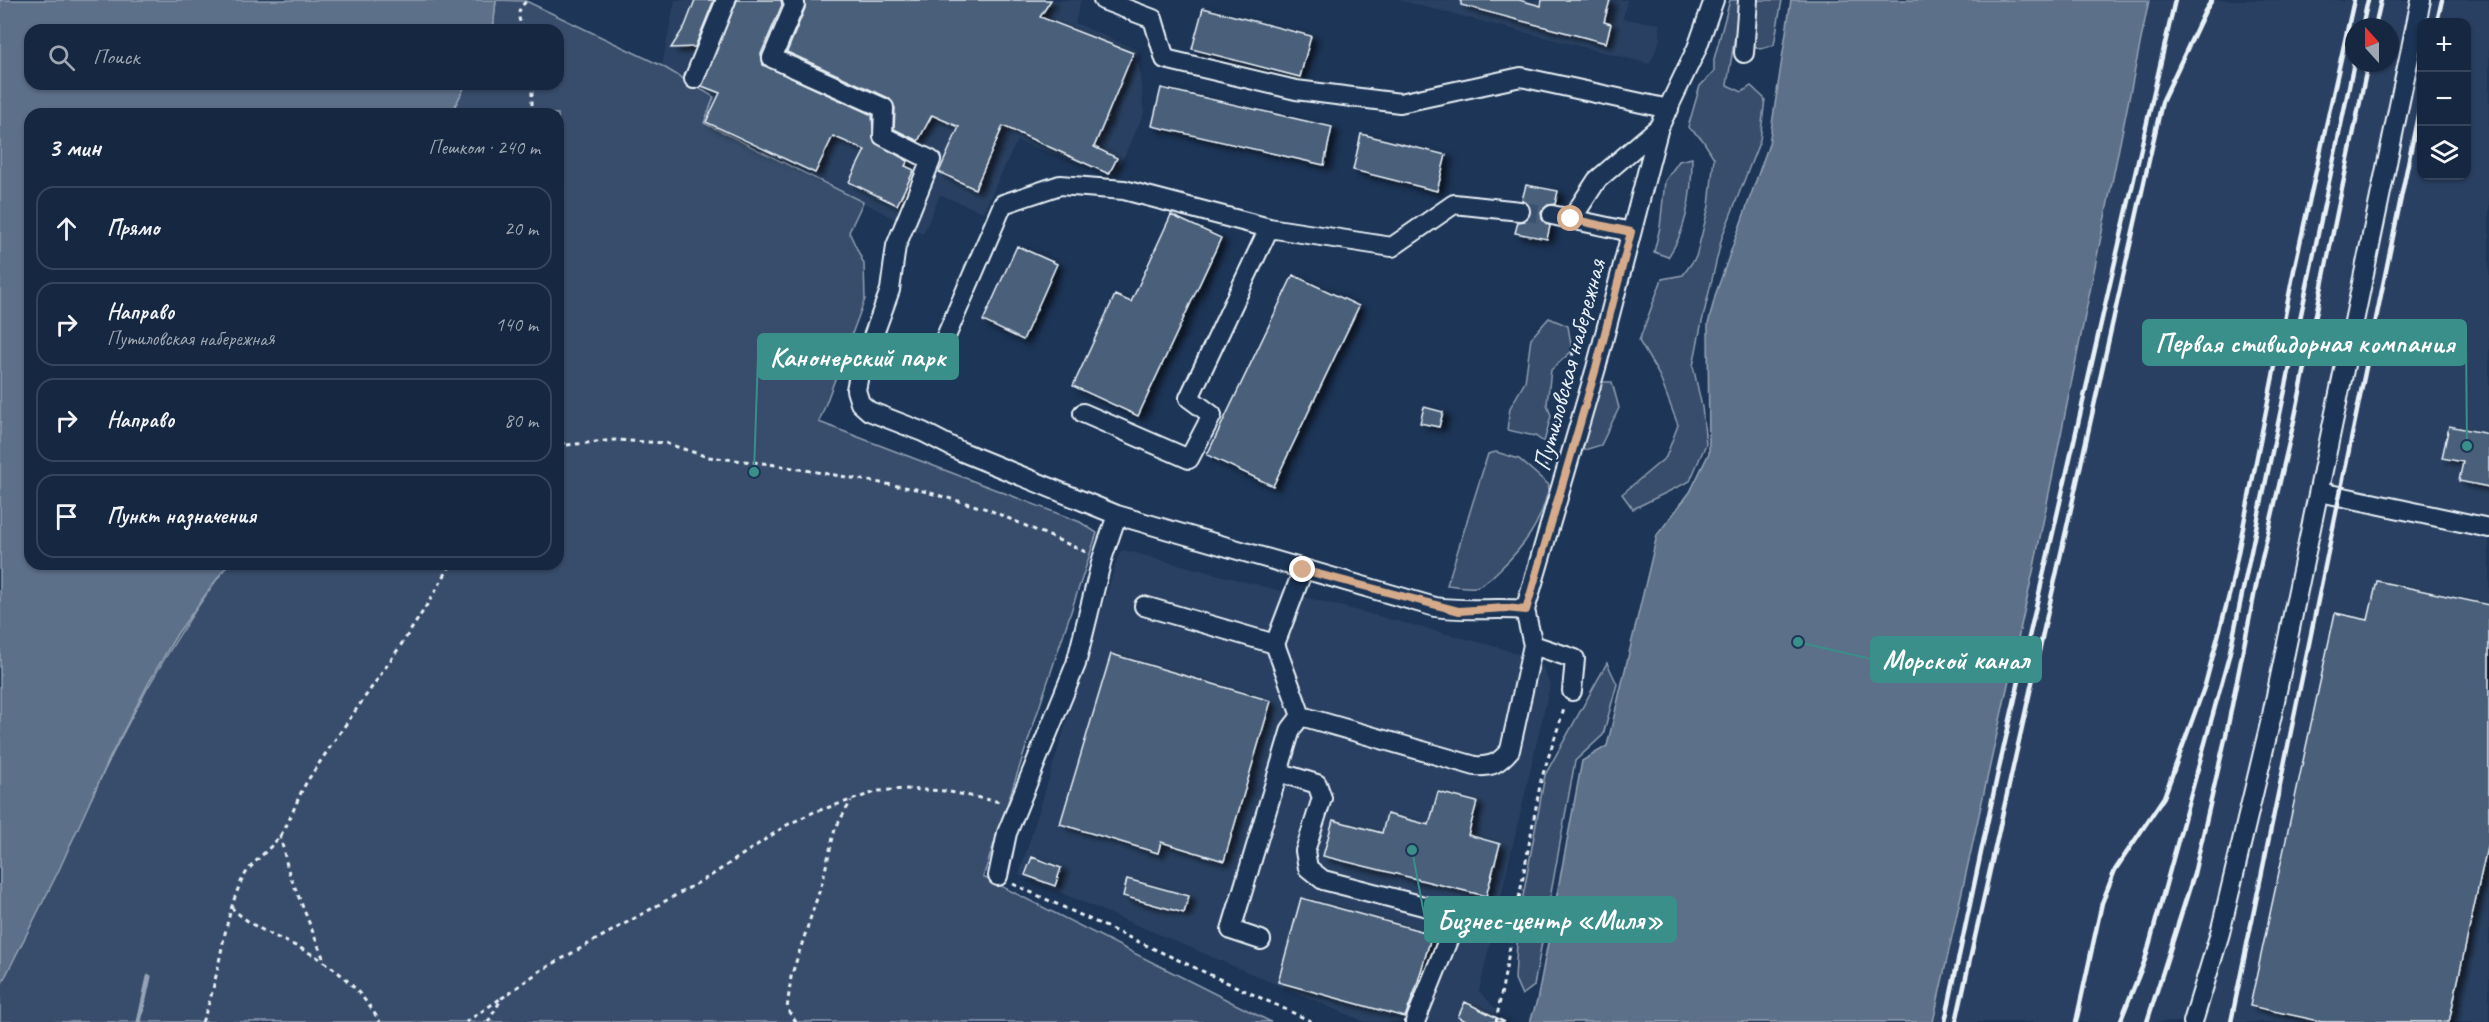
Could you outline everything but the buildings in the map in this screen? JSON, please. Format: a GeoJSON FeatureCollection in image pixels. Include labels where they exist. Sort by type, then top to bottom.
{"type":"FeatureCollection","features":[{"type":"Feature","properties":{"kind":"street"},"geometry":{"type":"LineString","coordinates":[[694,79],[726,0]]}},
{"type":"Feature","properties":{"kind":"street"},"geometry":{"type":"LineString","coordinates":[[792,0],[795,4],[772,58],[884,108],[884,136],[930,160],[896,246],[890,290],[859,375],[856,390],[860,403],[869,411],[923,432],[960,452],[1117,515],[1303,570],[1459,611],[1505,608],[1526,610],[1533,645],[1510,750],[1502,760],[1490,766],[1475,766],[1301,716]]}},
{"type":"Feature","properties":{"kind":"street"},"geometry":{"type":"LineString","coordinates":[[1104,0],[1153,19],[1165,58],[1296,90],[1400,103],[1521,77],[1669,109]]}},
{"type":"Feature","properties":{"kind":"street","name":"Путиловская набережная"},"geometry":{"type":"LineString","coordinates":[[1526,610],[1566,475],[1659,127],[1697,48],[1714,0]]}},
{"type":"Feature","properties":{"kind":"street"},"geometry":{"type":"LineString","coordinates":[[1744,53],[1748,0]]}},
{"type":"Feature","properties":{"kind":"street"},"geometry":{"type":"LineString","coordinates":[[2193,1022],[2220,933],[2272,715],[2421,0]]}},
{"type":"Feature","properties":{"kind":"street"},"geometry":{"type":"LineString","coordinates":[[1571,219],[1597,180],[1659,127]]}},
{"type":"Feature","properties":{"kind":"street"},"geometry":{"type":"LineString","coordinates":[[939,355],[1003,204],[1060,185],[1124,190],[1269,228],[1392,247],[1454,204],[1520,211]]}},
{"type":"Feature","properties":{"kind":"street"},"geometry":{"type":"LineString","coordinates":[[1552,215],[1631,232]]}},
{"type":"Feature","properties":{"kind":"street"},"geometry":{"type":"LineString","coordinates":[[1083,413],[1189,459],[1212,415],[1189,398],[1269,228]]}},
{"type":"Feature","properties":{"kind":"street"},"geometry":{"type":"LineString","coordinates":[[2320,492],[2489,528]]}},
{"type":"Feature","properties":{"kind":"street"},"geometry":{"type":"LineString","coordinates":[[998,876],[1007,833],[1076,663],[1102,559],[1117,515]]}},
{"type":"Feature","properties":{"kind":"street"},"geometry":{"type":"LineString","coordinates":[[1301,716],[1275,644],[1303,570]]}},
{"type":"Feature","properties":{"kind":"street"},"geometry":{"type":"LineString","coordinates":[[1144,606],[1275,644]]}},
{"type":"Feature","properties":{"kind":"street"},"geometry":{"type":"LineString","coordinates":[[1533,645],[1575,659],[1572,691]]}},
{"type":"Feature","properties":{"kind":"street"},"geometry":{"type":"LineString","coordinates":[[1261,940],[1231,930],[1291,729],[1301,716]]}},
{"type":"Feature","properties":{"kind":"street"},"geometry":{"type":"LineString","coordinates":[[1278,772],[1317,784],[1322,798],[1305,851],[1308,868],[1323,880],[1443,912],[1454,925],[1415,1022]]}},
{"type":"Feature","properties":{"kind":"path"},"geometry":{"type":"LineString","coordinates":[[520,24],[518,13],[528,0]]}},
{"type":"Feature","properties":{"kind":"path"},"geometry":{"type":"LineString","coordinates":[[533,90],[533,108]]}},
{"type":"Feature","properties":{"kind":"path"},"geometry":{"type":"LineString","coordinates":[[1566,475],[1545,467],[1581,320]]}},
{"type":"Feature","properties":{"kind":"path"},"geometry":{"type":"LineString","coordinates":[[564,444],[615,440],[665,443],[708,457],[770,464],[916,489],[987,509],[1102,559]]}},
{"type":"Feature","properties":{"kind":"path"},"geometry":{"type":"LineString","coordinates":[[202,1022],[214,994],[231,907],[242,880],[280,835],[306,783],[407,636],[447,570]]}},
{"type":"Feature","properties":{"kind":"path"},"geometry":{"type":"LineString","coordinates":[[1496,1022],[1541,780],[1560,715],[1572,691]]}},
{"type":"Feature","properties":{"kind":"path"},"geometry":{"type":"LineString","coordinates":[[466,1022],[585,944],[712,875],[787,825],[814,812],[879,791],[905,789],[945,791],[1020,805]]}},
{"type":"Feature","properties":{"kind":"path"},"geometry":{"type":"LineString","coordinates":[[796,1022],[788,1009],[791,977],[822,883],[836,829],[852,800]]}},
{"type":"Feature","properties":{"kind":"path"},"geometry":{"type":"LineString","coordinates":[[280,835],[288,870],[324,961]]}},
{"type":"Feature","properties":{"kind":"path"},"geometry":{"type":"LineString","coordinates":[[998,876],[1313,1022]]}},
{"type":"Feature","properties":{"kind":"path"},"geometry":{"type":"LineString","coordinates":[[231,907],[245,921],[263,933],[324,961],[366,1000],[380,1022]]}},
{"type":"Feature","properties":{"kind":"path"},"geometry":{"type":"LineString","coordinates":[[488,1022],[502,998]]}},
{"type":"Feature","properties":{"kind":"shaded area"},"geometry":{"type":"Polygon","coordinates":[[[0,0],[496,0],[494,24],[24,24],[24,90],[463,90],[454,108],[24,108],[24,570],[224,570],[177,634],[149,682],[112,753],[58,872],[0,987],[0,0]]]}},
{"type":"Feature","properties":{"kind":"shaded area"},"geometry":{"type":"Polygon","coordinates":[[[496,0],[526,1],[662,66],[714,97],[704,123],[863,202],[849,232],[864,264],[865,299],[819,422],[1080,522],[1097,533],[983,877],[1271,1022],[0,1022],[0,839],[91,799],[153,678],[224,570],[564,570],[564,108],[454,108],[463,90],[564,90],[564,24],[494,24],[496,0]]]}},
{"type":"Feature","properties":{"kind":"shaded area"},"geometry":{"type":"Polygon","coordinates":[[[675,0],[1081,0],[1075,23],[1137,50],[1144,113],[1114,178],[1100,170],[1017,141],[983,212],[940,195],[923,234],[787,162],[703,123],[713,97],[662,66],[675,0]]]}},
{"type":"Feature","properties":{"kind":"shaded area"},"geometry":{"type":"Polygon","coordinates":[[[1398,0],[1627,0],[1623,19],[1660,24],[1660,39],[1650,64],[1398,0]]]}},
{"type":"Feature","properties":{"kind":"shaded area"},"geometry":{"type":"Polygon","coordinates":[[[1730,0],[1741,0],[1727,85],[1742,92],[1751,86],[1765,99],[1760,140],[1722,237],[1693,366],[1702,407],[1706,444],[1690,481],[1633,509],[1622,494],[1666,457],[1678,425],[1659,375],[1639,341],[1662,279],[1683,275],[1696,257],[1709,206],[1714,158],[1702,139],[1688,127],[1700,86],[1714,72],[1714,59],[1730,0]]]}},
{"type":"Feature","properties":{"kind":"shaded area"},"geometry":{"type":"Polygon","coordinates":[[[1757,0],[1782,0],[1774,45],[1760,49],[1751,44],[1757,0]]]}},
{"type":"Feature","properties":{"kind":"shaded area"},"geometry":{"type":"Polygon","coordinates":[[[1791,0],[2149,0],[2034,567],[1933,1022],[1530,1022],[1537,1001],[1582,761],[1607,746],[1657,535],[1690,492],[1709,453],[1708,324],[1716,293],[1769,144],[1791,0]]]}},
{"type":"Feature","properties":{"kind":"shaded area"},"geometry":{"type":"Polygon","coordinates":[[[2149,0],[2489,0],[2489,1022],[1933,1022],[2034,567],[2149,0]]]}},
{"type":"Feature","properties":{"kind":"shaded area"},"geometry":{"type":"Polygon","coordinates":[[[1692,158],[1688,209],[1675,246],[1668,257],[1654,252],[1660,227],[1665,181],[1679,161],[1692,158]]]}},
{"type":"Feature","properties":{"kind":"shaded area"},"geometry":{"type":"Polygon","coordinates":[[[1549,318],[1568,326],[1572,351],[1551,370],[1547,404],[1551,416],[1544,442],[1535,436],[1507,430],[1510,408],[1525,382],[1531,338],[1549,318]]]}},
{"type":"Feature","properties":{"kind":"shaded area"},"geometry":{"type":"Polygon","coordinates":[[[1598,382],[1612,382],[1619,408],[1601,445],[1578,452],[1598,382]]]}},
{"type":"Feature","properties":{"kind":"shaded area"},"geometry":{"type":"Polygon","coordinates":[[[1496,452],[1519,459],[1549,485],[1542,510],[1524,543],[1487,581],[1475,587],[1447,585],[1488,454],[1496,452]]]}},
{"type":"Feature","properties":{"kind":"shaded area"},"geometry":{"type":"Polygon","coordinates":[[[1123,550],[1501,648],[1541,663],[1550,685],[1479,991],[1496,1009],[1492,1022],[1365,1022],[1019,875],[1119,554],[1123,550]]]}},
{"type":"Feature","properties":{"kind":"shaded area"},"geometry":{"type":"Polygon","coordinates":[[[1607,663],[1617,684],[1603,735],[1575,761],[1534,986],[1522,995],[1515,979],[1518,924],[1545,775],[1607,663]]]}},
{"type":"Feature","properties":{"kind":"waterway"},"geometry":{"type":"LineString","coordinates":[[139,1022],[149,977]]}},
{"type":"Feature","properties":{"kind":"tunnel"},"geometry":{"type":"LineString","coordinates":[[1520,211],[1552,215]]}},
{"type":"Feature","properties":{"kind":"railway"},"geometry":{"type":"LineString","coordinates":[[1945,1022],[1997,777],[2175,0]]}},
{"type":"Feature","properties":{"kind":"railway"},"geometry":{"type":"LineString","coordinates":[[1956,1022],[2162,102],[2212,0]]}},
{"type":"Feature","properties":{"kind":"railway"},"geometry":{"type":"LineString","coordinates":[[2076,1022],[2102,903],[2115,870],[2164,797],[2205,685],[2231,588],[2294,270],[2354,0]]}},
{"type":"Feature","properties":{"kind":"railway"},"geometry":{"type":"LineString","coordinates":[[2364,18],[2368,0]]}},
{"type":"Feature","properties":{"kind":"railway"},"geometry":{"type":"LineString","coordinates":[[2377,18],[2381,0]]}},
{"type":"Feature","properties":{"kind":"railway"},"geometry":{"type":"LineString","coordinates":[[2438,18],[2442,0]]}},
{"type":"Feature","properties":{"kind":"railway"},"geometry":{"type":"LineString","coordinates":[[2120,1022],[2145,960],[2229,656],[2352,72]]}},
{"type":"Feature","properties":{"kind":"railway"},"geometry":{"type":"LineString","coordinates":[[2147,1022],[2194,874],[2294,421],[2366,72]]}},
{"type":"Feature","properties":{"kind":"railway"},"geometry":{"type":"LineString","coordinates":[[2231,1022],[2417,120]]}},
{"type":"Feature","properties":{"kind":"place","name":"Первая стивидорная компания"},"geometry":{"type":"Point","coordinates":[2467,446]}},
{"type":"Feature","properties":{"kind":"place","name":"Канонерский парк"},"geometry":{"type":"Point","coordinates":[754,472]}},
{"type":"Feature","properties":{"kind":"place","name":"Морской канал"},"geometry":{"type":"Point","coordinates":[1798,642]}},
{"type":"Feature","properties":{"kind":"place","name":"Бизнес-центр «Миля»"},"geometry":{"type":"Point","coordinates":[1412,850]}},
{"type":"Feature","properties":{"kind":"route"},"geometry":{"type":"LineString","coordinates":[[1303,570],[1435,607],[1459,611],[1505,608],[1526,610],[1596,368],[1631,232],[1571,219]]}}]}
